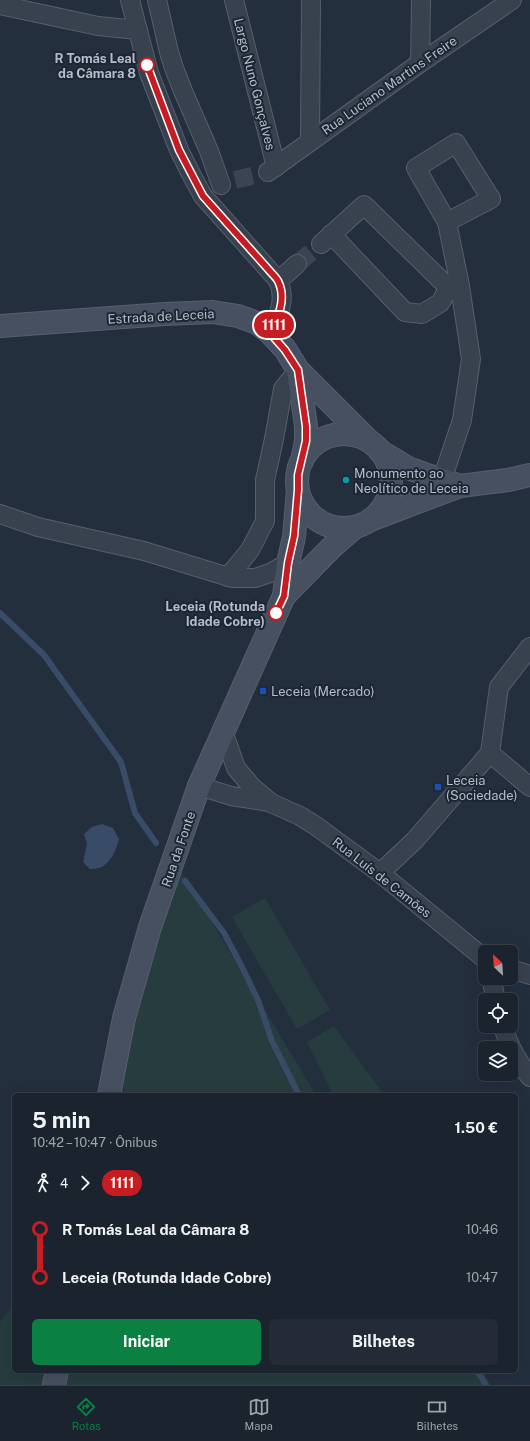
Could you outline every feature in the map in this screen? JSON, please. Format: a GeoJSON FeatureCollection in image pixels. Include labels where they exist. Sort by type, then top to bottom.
{"type":"FeatureCollection","features":[{"type":"Feature","properties":{"kind":"main road","name":"Estrada de Leceia"},"geometry":{"type":"LineString","coordinates":[[0,326],[165,314],[213,312],[238,316],[257,323],[270,333],[285,350],[298,370],[374,446],[408,468],[451,483]]}},
{"type":"Feature","properties":{"kind":"main road","name":"Estrada de Leceia"},"geometry":{"type":"LineString","coordinates":[[298,370],[306,426],[306,441],[302,461]]}},
{"type":"Feature","properties":{"kind":"main road"},"geometry":{"type":"LineString","coordinates":[[338,435],[353,435],[374,446],[388,465],[391,480],[389,496],[381,510],[362,524],[340,528],[325,524],[313,516],[303,504],[298,490],[298,475],[302,461],[310,448],[323,439],[338,435]]}},
{"type":"Feature","properties":{"kind":"main road","name":"Estrada de Leceia"},"geometry":{"type":"LineString","coordinates":[[362,524],[451,483],[526,476]]}},
{"type":"Feature","properties":{"kind":"main road","name":"Rua da Fonte"},"geometry":{"type":"LineString","coordinates":[[109,1093],[124,1018],[150,927],[200,786],[280,604],[294,536],[298,490]]}},
{"type":"Feature","properties":{"kind":"main road","name":"Rua da Fonte"},"geometry":{"type":"LineString","coordinates":[[280,604],[331,548],[362,524]]}},
{"type":"Feature","properties":{"kind":"main road"},"geometry":{"type":"LineString","coordinates":[[54,1385],[57,1373]]}},
{"type":"Feature","properties":{"kind":"street"},"geometry":{"type":"LineString","coordinates":[[130,0],[149,73],[179,150],[203,196],[278,281],[281,292],[282,308],[270,333]]}},
{"type":"Feature","properties":{"kind":"street"},"geometry":{"type":"LineString","coordinates":[[157,0],[169,52],[183,92],[210,152],[228,183],[203,196]]}},
{"type":"Feature","properties":{"kind":"street","name":"Largo Nuno Gonçalves"},"geometry":{"type":"LineString","coordinates":[[234,0],[272,169]]}},
{"type":"Feature","properties":{"kind":"street"},"geometry":{"type":"LineString","coordinates":[[310,141],[311,0]]}},
{"type":"Feature","properties":{"kind":"street"},"geometry":{"type":"LineString","coordinates":[[420,63],[421,0]]}},
{"type":"Feature","properties":{"kind":"street","name":"Rua Luciano Martins Freire"},"geometry":{"type":"LineString","coordinates":[[272,169],[420,63],[512,0]]}},
{"type":"Feature","properties":{"kind":"street"},"geometry":{"type":"LineString","coordinates":[[0,5],[98,26],[138,30]]}},
{"type":"Feature","properties":{"kind":"street"},"geometry":{"type":"LineString","coordinates":[[364,205],[454,287],[440,303],[422,314],[405,312],[326,239],[364,205]]}},
{"type":"Feature","properties":{"kind":"street"},"geometry":{"type":"LineString","coordinates":[[447,222],[454,287],[471,359],[451,483]]}},
{"type":"Feature","properties":{"kind":"street"},"geometry":{"type":"LineString","coordinates":[[278,281],[297,264]]}},
{"type":"Feature","properties":{"kind":"street"},"geometry":{"type":"LineString","coordinates":[[228,577],[250,550],[265,522],[264,480],[274,439],[283,389],[298,370]]}},
{"type":"Feature","properties":{"kind":"street"},"geometry":{"type":"LineString","coordinates":[[0,514],[38,527],[144,552],[228,577],[255,578],[270,573],[288,563]]}},
{"type":"Feature","properties":{"kind":"street"},"geometry":{"type":"LineString","coordinates":[[380,873],[415,840],[490,753],[499,687],[530,647]]}},
{"type":"Feature","properties":{"kind":"street","name":"Rua Luís de Camões"},"geometry":{"type":"LineString","coordinates":[[223,731],[236,768],[252,787],[274,804],[300,816],[316,826],[380,873],[478,953]]}},
{"type":"Feature","properties":{"kind":"street"},"geometry":{"type":"LineString","coordinates":[[490,753],[530,787]]}},
{"type":"Feature","properties":{"kind":"street","name":"Rua Luís de Camões"},"geometry":{"type":"LineString","coordinates":[[200,786],[220,793],[274,804]]}},
{"type":"Feature","properties":{"kind":"street"},"geometry":{"type":"LineString","coordinates":[[518,971],[530,975]]}},
{"type":"Feature","properties":{"kind":"street"},"geometry":{"type":"LineString","coordinates":[[505,1033],[520,1064],[530,1077]]}},
{"type":"Feature","properties":{"kind":"green space"},"geometry":{"type":"Polygon","coordinates":[[[178,866],[315,1093],[107,1093],[178,866]]]}},
{"type":"Feature","properties":{"kind":"green space"},"geometry":{"type":"Polygon","coordinates":[[[265,898],[330,1010],[297,1029],[232,917],[265,898]]]}},
{"type":"Feature","properties":{"kind":"green space"},"geometry":{"type":"Polygon","coordinates":[[[334,1026],[383,1093],[332,1093],[307,1042],[334,1026]]]}},
{"type":"Feature","properties":{"kind":"green space"},"geometry":{"type":"Polygon","coordinates":[[[12,1306],[12,1373],[484,1373],[491,1385],[0,1385],[0,1322],[12,1306]]]}},
{"type":"Feature","properties":{"kind":"water"},"geometry":{"type":"Polygon","coordinates":[[[102,824],[113,828],[119,839],[110,860],[102,867],[90,869],[83,862],[87,844],[84,834],[92,827],[102,824]]]}},
{"type":"Feature","properties":{"kind":"waterway"},"geometry":{"type":"LineString","coordinates":[[0,613],[44,655],[121,762],[135,813],[156,843]]}},
{"type":"Feature","properties":{"kind":"waterway"},"geometry":{"type":"LineString","coordinates":[[185,881],[224,933],[258,1000],[272,1041],[298,1093]]}},
{"type":"Feature","properties":{"kind":"waterway"},"geometry":{"type":"LineString","coordinates":[[478,1373],[486,1385]]}},
{"type":"Feature","properties":{"kind":"tunnel"},"geometry":{"type":"LineString","coordinates":[[235,180],[268,172]]}},
{"type":"Feature","properties":{"kind":"tunnel"},"geometry":{"type":"LineString","coordinates":[[297,264],[321,244]]}},
{"type":"Feature","properties":{"kind":"bus line","name":"1111"},"geometry":{"type":"LineString","coordinates":[[147,65],[179,150],[203,196],[278,281],[281,292],[282,308],[270,333],[285,350],[298,370],[306,426],[306,441],[298,475],[294,536],[288,563],[284,596],[276,613]]}},
{"type":"Feature","properties":{"kind":"place","name":"R Tomás Leal da Câmara 8"},"geometry":{"type":"Point","coordinates":[147,65]}},
{"type":"Feature","properties":{"kind":"place","name":"Monumento ao Neolítico de Leceia"},"geometry":{"type":"Point","coordinates":[346,480]}},
{"type":"Feature","properties":{"kind":"place","name":"Leceia (Rotunda Idade Cobre)"},"geometry":{"type":"Point","coordinates":[276,613]}},
{"type":"Feature","properties":{"kind":"place","name":"Leceia (Mercado)"},"geometry":{"type":"Point","coordinates":[263,691]}},
{"type":"Feature","properties":{"kind":"place","name":"Leceia (Sociedade)"},"geometry":{"type":"Point","coordinates":[438,787]}}]}
